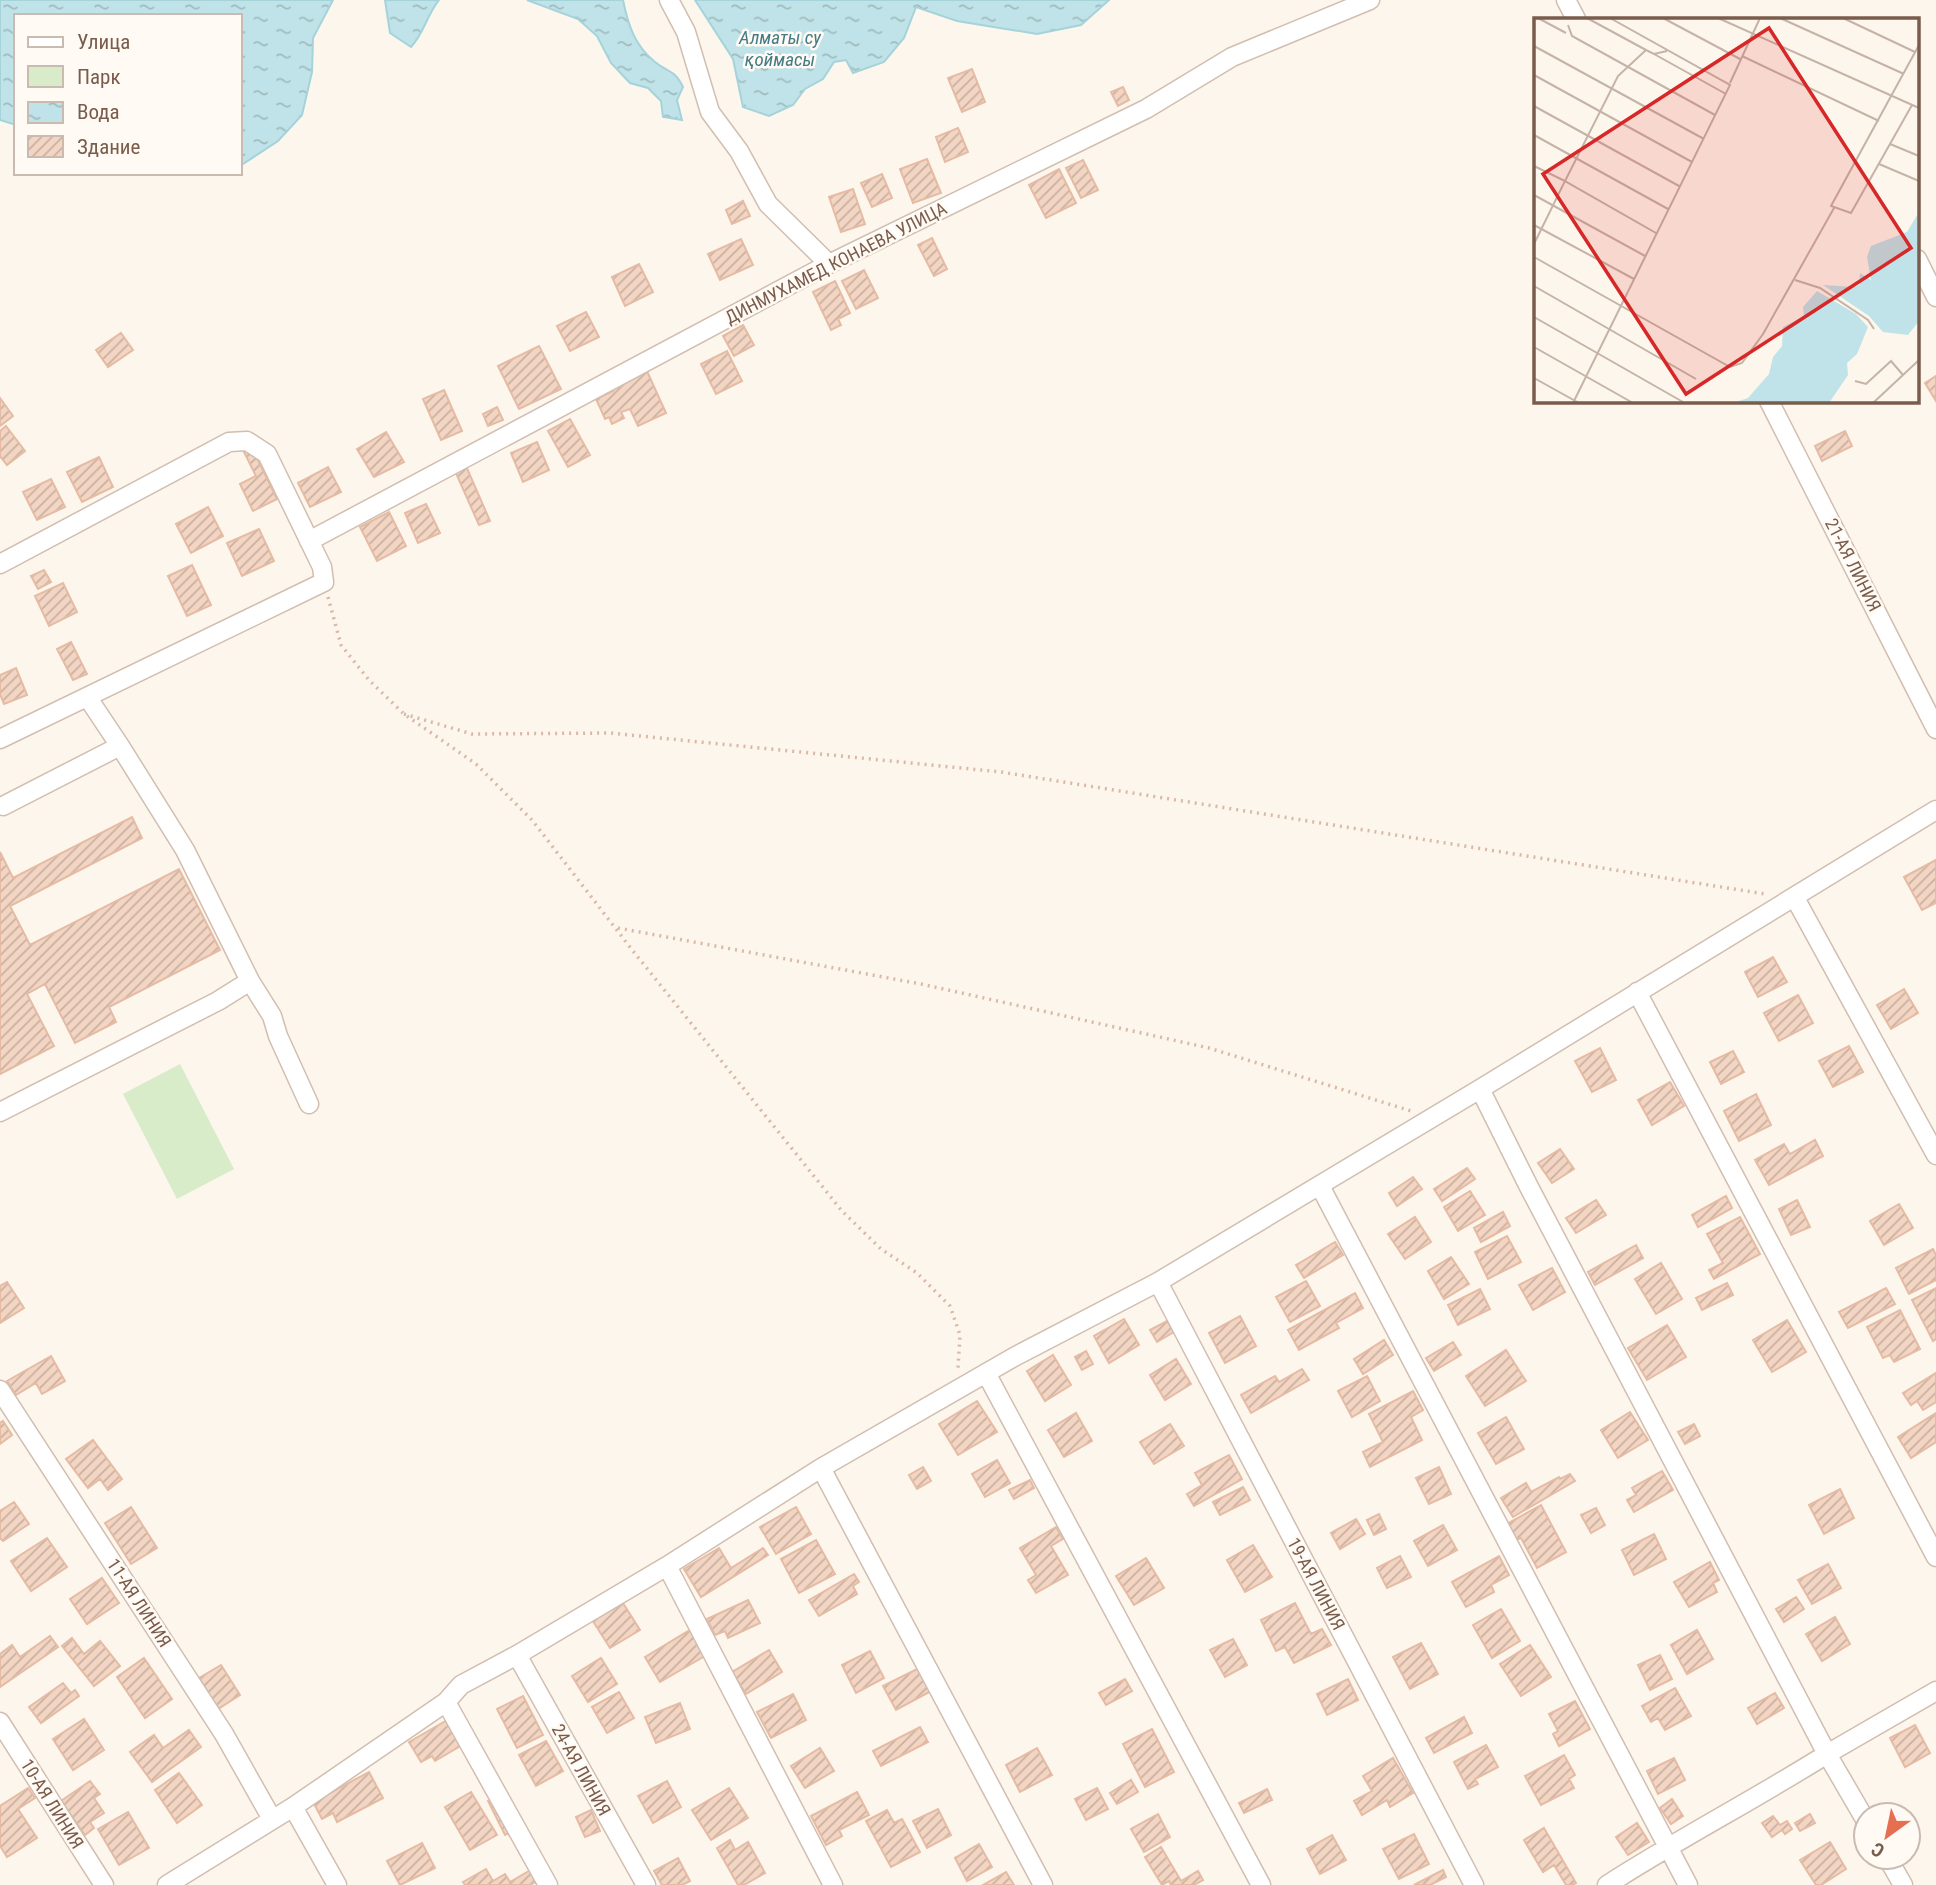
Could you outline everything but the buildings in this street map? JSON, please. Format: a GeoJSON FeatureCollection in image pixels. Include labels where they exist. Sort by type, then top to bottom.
{"type":"FeatureCollection","features":[{"type":"Feature","properties":{"kind":"street"},"geometry":{"type":"LineString","coordinates":[[669,0],[686,32],[710,113],[739,151],[768,204],[829,264]]}},
{"type":"Feature","properties":{"kind":"street","name":"ДИНМУХАМЕД КОНАЕВА УЛИЦА"},"geometry":{"type":"LineString","coordinates":[[309,541],[829,264],[1146,109],[1232,57],[1370,0]]}},
{"type":"Feature","properties":{"kind":"street"},"geometry":{"type":"LineString","coordinates":[[1566,0],[1575,18]]}},
{"type":"Feature","properties":{"kind":"street"},"geometry":{"type":"LineString","coordinates":[[1918,261],[1936,297]]}},
{"type":"Feature","properties":{"kind":"street","name":"21-АЯ ЛИНИЯ"},"geometry":{"type":"LineString","coordinates":[[1770,402],[1936,729]]}},
{"type":"Feature","properties":{"kind":"street"},"geometry":{"type":"LineString","coordinates":[[0,564],[229,442],[247,441],[267,454],[322,568],[324,582],[88,698],[0,738]]}},
{"type":"Feature","properties":{"kind":"street"},"geometry":{"type":"LineString","coordinates":[[88,698],[185,850],[250,981],[272,1016],[278,1036],[309,1104]]}},
{"type":"Feature","properties":{"kind":"street"},"geometry":{"type":"LineString","coordinates":[[3,806],[120,746]]}},
{"type":"Feature","properties":{"kind":"street"},"geometry":{"type":"LineString","coordinates":[[167,1885],[293,1807],[446,1702],[461,1685],[667,1566],[821,1468],[945,1395],[1158,1282],[1320,1186],[1936,810]]}},
{"type":"Feature","properties":{"kind":"street"},"geometry":{"type":"LineString","coordinates":[[1795,898],[1936,1155]]}},
{"type":"Feature","properties":{"kind":"street"},"geometry":{"type":"LineString","coordinates":[[0,1112],[218,1001],[250,981]]}},
{"type":"Feature","properties":{"kind":"street"},"geometry":{"type":"LineString","coordinates":[[1637,992],[1936,1557]]}},
{"type":"Feature","properties":{"kind":"street"},"geometry":{"type":"LineString","coordinates":[[1480,1089],[1827,1754],[1854,1801]]}},
{"type":"Feature","properties":{"kind":"street"},"geometry":{"type":"LineString","coordinates":[[1320,1186],[1688,1885]]}},
{"type":"Feature","properties":{"kind":"street","name":"19-АЯ ЛИНИЯ"},"geometry":{"type":"LineString","coordinates":[[1158,1282],[1474,1885]]}},
{"type":"Feature","properties":{"kind":"street"},"geometry":{"type":"LineString","coordinates":[[986,1373],[1261,1885]]}},
{"type":"Feature","properties":{"kind":"street","name":"11-АЯ ЛИНИЯ"},"geometry":{"type":"LineString","coordinates":[[0,1390],[224,1734],[272,1819]]}},
{"type":"Feature","properties":{"kind":"street"},"geometry":{"type":"LineString","coordinates":[[821,1468],[1043,1885]]}},
{"type":"Feature","properties":{"kind":"street"},"geometry":{"type":"LineString","coordinates":[[667,1566],[833,1885]]}},
{"type":"Feature","properties":{"kind":"street","name":"24-АЯ ЛИНИЯ"},"geometry":{"type":"LineString","coordinates":[[517,1655],[646,1885]]}},
{"type":"Feature","properties":{"kind":"street"},"geometry":{"type":"LineString","coordinates":[[1606,1885],[1667,1846],[1763,1794],[1936,1691]]}},
{"type":"Feature","properties":{"kind":"street"},"geometry":{"type":"LineString","coordinates":[[446,1702],[548,1885]]}},
{"type":"Feature","properties":{"kind":"street","name":"10-АЯ ЛИНИЯ"},"geometry":{"type":"LineString","coordinates":[[0,1722],[104,1885]]}},
{"type":"Feature","properties":{"kind":"street"},"geometry":{"type":"LineString","coordinates":[[293,1807],[337,1885]]}},
{"type":"Feature","properties":{"kind":"path"},"geometry":{"type":"LineString","coordinates":[[324,582],[341,645],[369,680],[404,714],[476,764],[532,820],[842,1210],[881,1249],[917,1273],[950,1306],[960,1335],[958,1366],[954,1382],[945,1395]]}},
{"type":"Feature","properties":{"kind":"path"},"geometry":{"type":"LineString","coordinates":[[404,714],[472,734],[610,733],[1001,772],[1795,898]]}},
{"type":"Feature","properties":{"kind":"path"},"geometry":{"type":"LineString","coordinates":[[616,928],[921,984],[1209,1048],[1432,1118]]}},
{"type":"Feature","properties":{"kind":"green space"},"geometry":{"type":"Polygon","coordinates":[[[180,1064],[234,1169],[177,1199],[123,1094],[180,1064]]]}},
{"type":"Feature","properties":{"kind":"water"},"geometry":{"type":"Polygon","coordinates":[[[0,0],[333,0],[313,38],[312,72],[302,115],[278,141],[242,165],[242,14],[14,14],[14,124],[0,120],[0,0]]]}},
{"type":"Feature","properties":{"kind":"water"},"geometry":{"type":"Polygon","coordinates":[[[385,0],[439,0],[411,47],[390,33],[385,0]]]}},
{"type":"Feature","properties":{"kind":"water"},"geometry":{"type":"Polygon","coordinates":[[[527,0],[623,0],[637,42],[648,56],[674,75],[683,87],[677,100],[682,120],[663,117],[661,101],[648,88],[630,83],[611,63],[597,36],[578,19],[527,0]]]}},
{"type":"Feature","properties":{"kind":"water","name":"Алматы су қоймасы"},"geometry":{"type":"Polygon","coordinates":[[[695,0],[1109,0],[1081,25],[1037,34],[957,21],[916,7],[904,38],[884,62],[853,73],[846,60],[834,62],[823,79],[805,89],[793,105],[769,116],[743,107],[733,59],[695,0]]]}}]}
